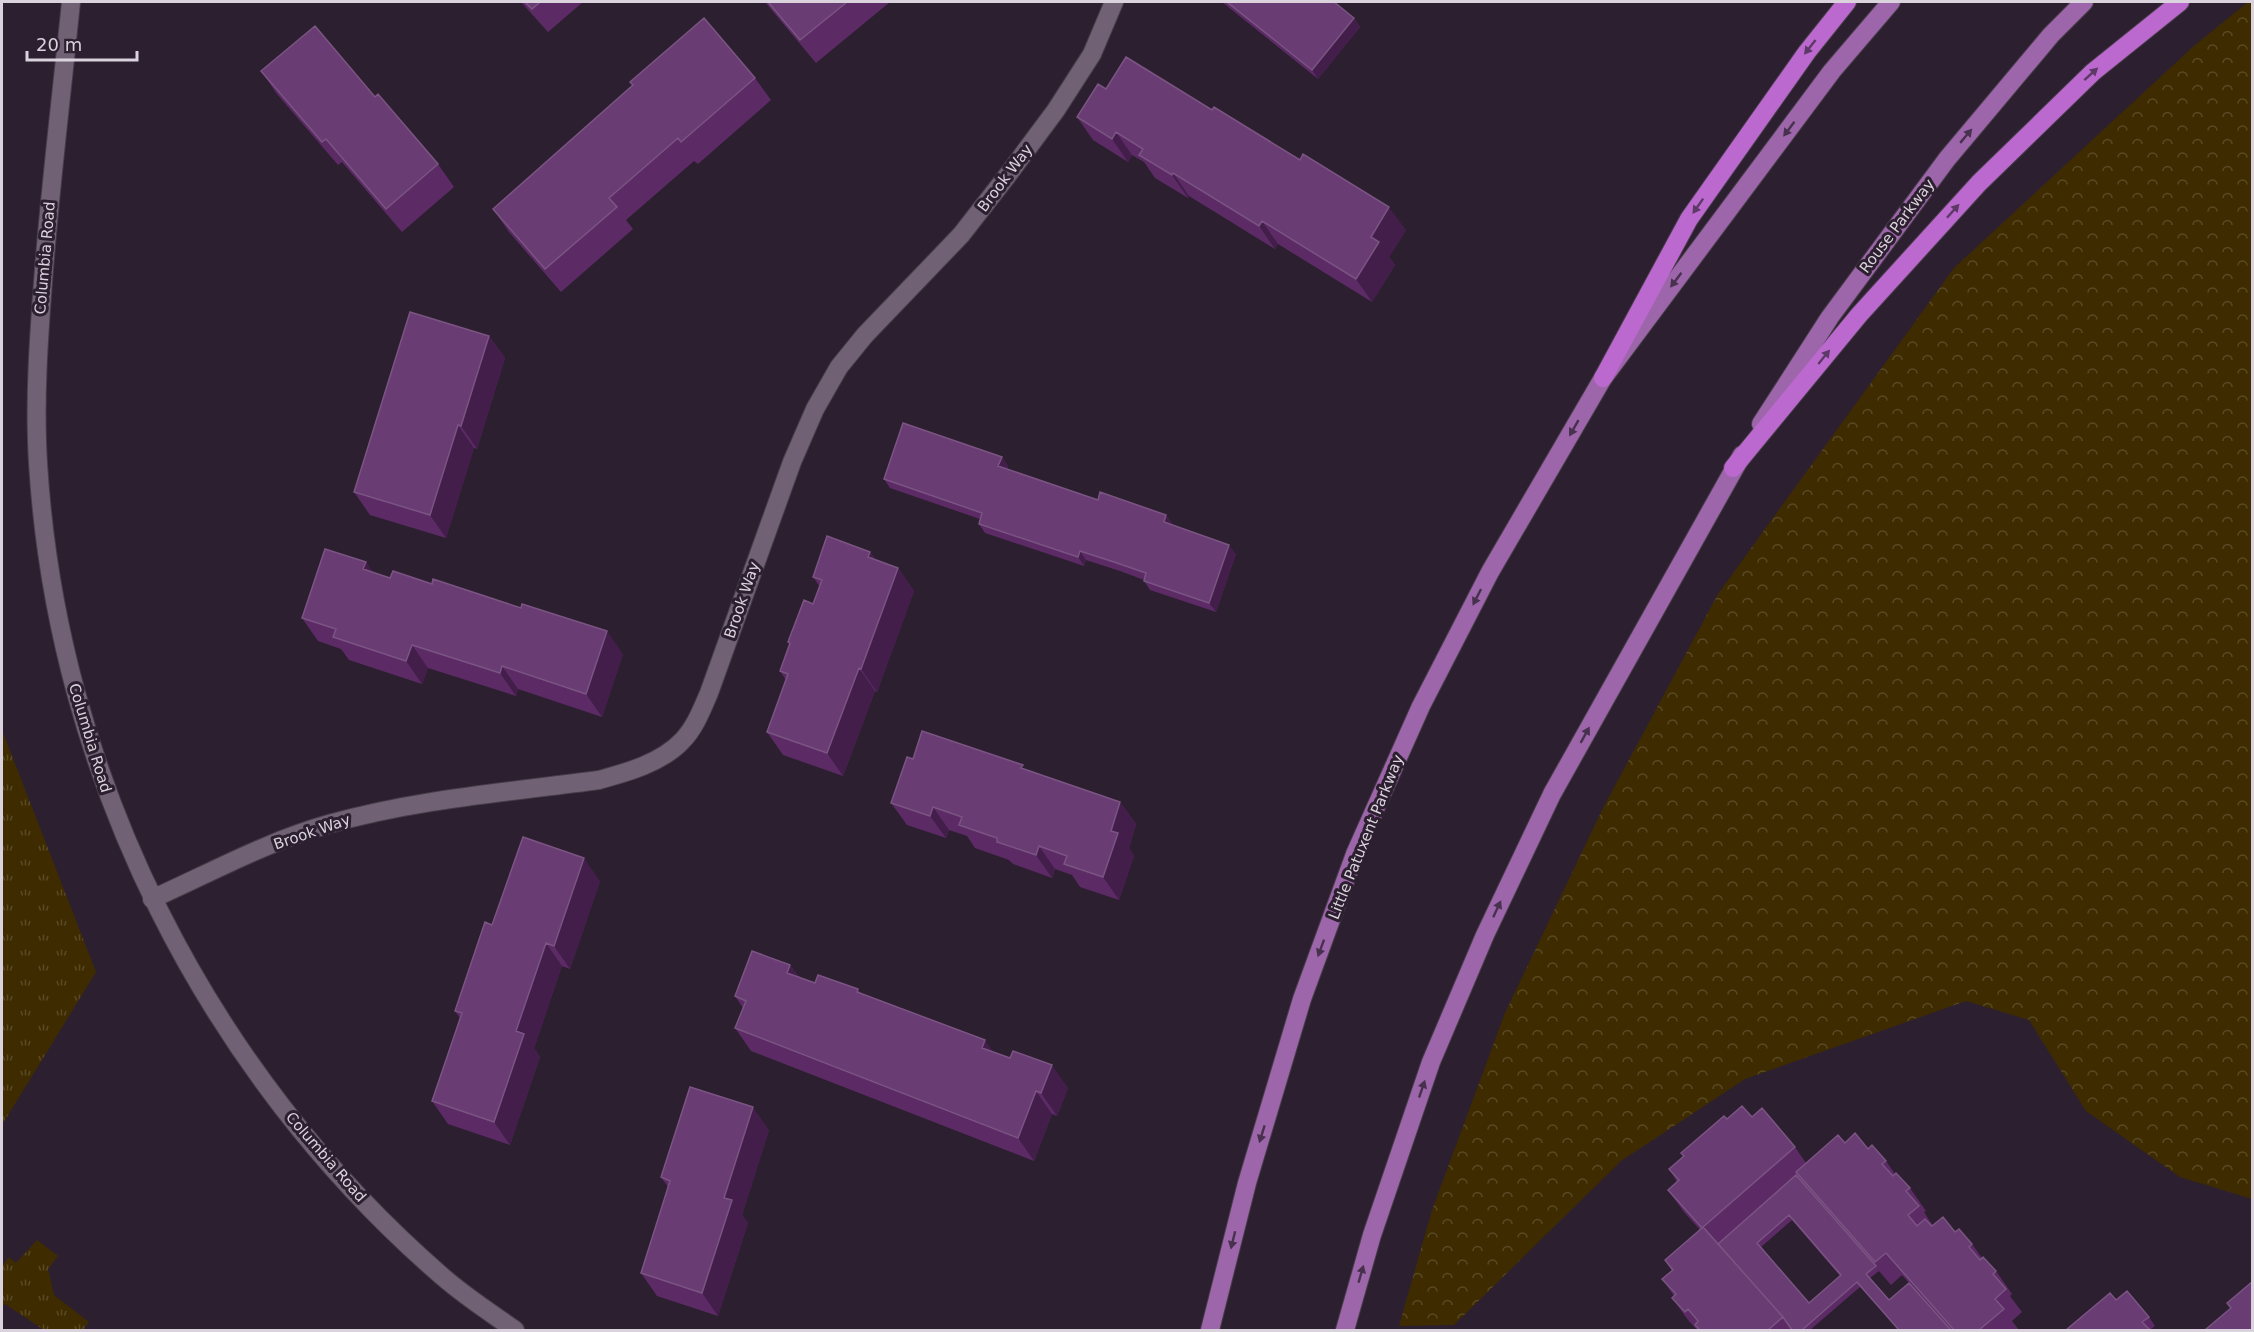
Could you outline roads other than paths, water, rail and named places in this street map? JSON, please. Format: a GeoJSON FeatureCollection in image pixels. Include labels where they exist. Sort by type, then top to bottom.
{"type":"FeatureCollection","features":[{"type":"Feature","properties":{"kind":"highway"},"geometry":{"type":"LineString","coordinates":[[1603,378],[1689,219],[1806,52],[1847,2]]}},
{"type":"Feature","properties":{"kind":"highway"},"geometry":{"type":"LineString","coordinates":[[1733,468],[1859,315],[1979,183],[2093,72],[2180,2]]}},
{"type":"Feature","properties":{"kind":"main road","name":"Columbia Road"},"geometry":{"type":"LineString","coordinates":[[71,2],[39,334],[38,449],[44,530],[52,586],[75,695],[108,797],[152,899],[200,986],[244,1055],[310,1143],[385,1224],[446,1280],[515,1330]]}},
{"type":"Feature","properties":{"kind":"main road","name":"Brook Way"},"geometry":{"type":"LineString","coordinates":[[152,899],[277,842],[327,824],[377,812],[599,780],[632,772],[658,759],[682,741],[698,719],[710,693],[792,462],[815,409],[839,367],[865,335],[961,235],[1014,166],[1056,110],[1092,54],[1114,2]]}},
{"type":"Feature","properties":{"kind":"main road"},"geometry":{"type":"LineString","coordinates":[[1603,378],[1832,71],[1891,2]]}},
{"type":"Feature","properties":{"kind":"main road","name":"Rouse Parkway"},"geometry":{"type":"LineString","coordinates":[[1733,468],[1830,317],[1947,159],[2051,35],[2084,2]]}},
{"type":"Feature","properties":{"kind":"main road","name":"Little Patuxent Parkway"},"geometry":{"type":"LineString","coordinates":[[1210,1330],[1246,1183],[1302,999],[1355,855],[1421,706],[1490,572],[1603,378]]}},
{"type":"Feature","properties":{"kind":"main road"},"geometry":{"type":"LineString","coordinates":[[1345,1330],[1372,1235],[1431,1062],[1485,935],[1552,794],[1733,468]]}}]}
